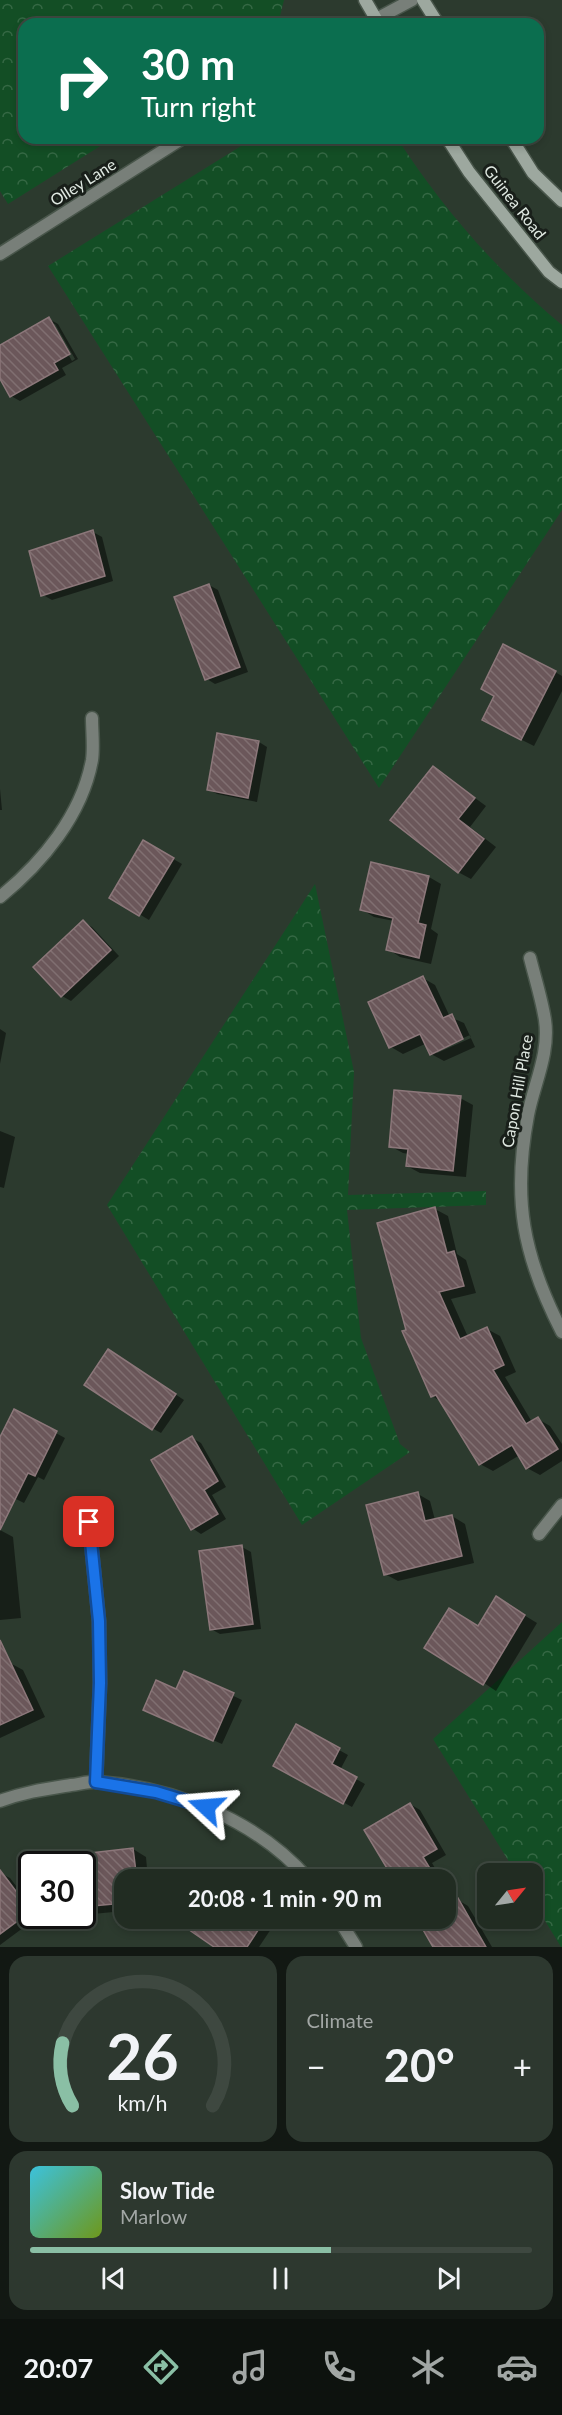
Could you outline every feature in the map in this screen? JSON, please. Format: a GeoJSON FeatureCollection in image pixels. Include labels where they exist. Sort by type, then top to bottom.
{"type":"FeatureCollection","features":[{"type":"Feature","properties":{"kind":"main road"},"geometry":{"type":"LineString","coordinates":[[365,0],[372,18]]}},
{"type":"Feature","properties":{"kind":"main road"},"geometry":{"type":"LineString","coordinates":[[423,0],[434,18]]}},
{"type":"Feature","properties":{"kind":"main road","name":"Guinea Road"},"geometry":{"type":"LineString","coordinates":[[451,144],[470,172],[549,272],[562,282]]}},
{"type":"Feature","properties":{"kind":"main road","name":"Guinea Road"},"geometry":{"type":"LineString","coordinates":[[515,144],[533,173],[562,201]]}},
{"type":"Feature","properties":{"kind":"street"},"geometry":{"type":"LineString","coordinates":[[381,18],[412,0]]}},
{"type":"Feature","properties":{"kind":"street","name":"Olley Lane"},"geometry":{"type":"LineString","coordinates":[[0,254],[174,144]]}},
{"type":"Feature","properties":{"kind":"street"},"geometry":{"type":"LineString","coordinates":[[0,897],[47,850],[68,821],[83,792],[92,759],[92,718]]}},
{"type":"Feature","properties":{"kind":"street","name":"Capon Hill Place"},"geometry":{"type":"LineString","coordinates":[[530,958],[545,1021],[545,1043],[542,1064],[528,1113],[522,1156],[521,1202],[527,1247],[543,1294],[562,1332]]}},
{"type":"Feature","properties":{"kind":"street"},"geometry":{"type":"LineString","coordinates":[[538,1534],[562,1505]]}},
{"type":"Feature","properties":{"kind":"street"},"geometry":{"type":"LineString","coordinates":[[89,1522],[99,1621],[100,1683],[96,1782]]}},
{"type":"Feature","properties":{"kind":"street"},"geometry":{"type":"LineString","coordinates":[[0,1801],[25,1792],[96,1782],[156,1792],[218,1812],[258,1835],[300,1869]]}},
{"type":"Feature","properties":{"kind":"street"},"geometry":{"type":"LineString","coordinates":[[345,1929],[356,1947]]}},
{"type":"Feature","properties":{"kind":"green space"},"geometry":{"type":"Polygon","coordinates":[[[0,0],[284,0],[280,18],[18,18],[18,144],[103,144],[8,204],[0,191],[0,0]]]}},
{"type":"Feature","properties":{"kind":"green space"},"geometry":{"type":"Polygon","coordinates":[[[244,144],[401,144],[472,238],[538,305],[562,325],[562,510],[379,788],[48,266],[244,144]]]}},
{"type":"Feature","properties":{"kind":"green space"},"geometry":{"type":"Polygon","coordinates":[[[315,884],[354,1072],[348,1195],[486,1191],[486,1205],[347,1210],[361,1338],[400,1444],[410,1452],[302,1525],[107,1205],[315,884]]]}},
{"type":"Feature","properties":{"kind":"green space"},"geometry":{"type":"Polygon","coordinates":[[[562,1622],[562,1947],[543,1917],[543,1863],[510,1863],[433,1739],[562,1622]]]}},
{"type":"Feature","properties":{"kind":"building"},"geometry":{"type":"Polygon","coordinates":[[[49,317],[70,354],[54,363],[58,370],[10,397],[0,379],[0,345],[49,317]]]}},
{"type":"Feature","properties":{"kind":"building"},"geometry":{"type":"Polygon","coordinates":[[[93,530],[105,576],[41,596],[29,551],[93,530]]]}},
{"type":"Feature","properties":{"kind":"building"},"geometry":{"type":"Polygon","coordinates":[[[209,584],[240,667],[205,680],[174,597],[209,584]]]}},
{"type":"Feature","properties":{"kind":"building"},"geometry":{"type":"Polygon","coordinates":[[[503,644],[556,671],[521,740],[482,720],[494,696],[481,689],[503,644]]]}},
{"type":"Feature","properties":{"kind":"building"},"geometry":{"type":"Polygon","coordinates":[[[217,733],[259,741],[248,798],[207,790],[217,733]]]}},
{"type":"Feature","properties":{"kind":"building"},"geometry":{"type":"Polygon","coordinates":[[[433,766],[475,798],[458,819],[484,839],[458,873],[390,820],[433,766]]]}},
{"type":"Feature","properties":{"kind":"building"},"geometry":{"type":"Polygon","coordinates":[[[143,840],[174,858],[139,916],[109,898],[143,840]]]}},
{"type":"Feature","properties":{"kind":"building"},"geometry":{"type":"Polygon","coordinates":[[[371,862],[429,876],[418,923],[426,925],[419,958],[386,950],[393,918],[360,910],[371,862]]]}},
{"type":"Feature","properties":{"kind":"building"},"geometry":{"type":"Polygon","coordinates":[[[83,920],[111,950],[61,997],[33,967],[83,920]]]}},
{"type":"Feature","properties":{"kind":"building"},"geometry":{"type":"Polygon","coordinates":[[[423,976],[443,1018],[452,1014],[463,1039],[430,1055],[420,1034],[389,1048],[368,1002],[423,976]]]}},
{"type":"Feature","properties":{"kind":"building"},"geometry":{"type":"Polygon","coordinates":[[[394,1090],[461,1096],[453,1171],[406,1166],[408,1149],[389,1147],[394,1090]]]}},
{"type":"Feature","properties":{"kind":"building"},"geometry":{"type":"Polygon","coordinates":[[[435,1207],[447,1253],[454,1251],[464,1286],[439,1292],[460,1339],[487,1327],[504,1365],[493,1370],[526,1424],[538,1417],[558,1449],[526,1469],[512,1445],[479,1465],[436,1395],[431,1397],[402,1331],[406,1330],[377,1223],[435,1207]]]}},
{"type":"Feature","properties":{"kind":"building"},"geometry":{"type":"Polygon","coordinates":[[[108,1349],[176,1394],[152,1430],[84,1385],[108,1349]]]}},
{"type":"Feature","properties":{"kind":"building"},"geometry":{"type":"Polygon","coordinates":[[[14,1409],[57,1431],[35,1476],[28,1473],[0,1530],[0,1437],[14,1409]]]}},
{"type":"Feature","properties":{"kind":"building"},"geometry":{"type":"Polygon","coordinates":[[[192,1436],[218,1481],[204,1490],[218,1514],[191,1530],[151,1460],[192,1436]]]}},
{"type":"Feature","properties":{"kind":"building"},"geometry":{"type":"Polygon","coordinates":[[[418,1492],[425,1521],[452,1515],[462,1556],[384,1575],[366,1505],[418,1492]]]}},
{"type":"Feature","properties":{"kind":"building"},"geometry":{"type":"Polygon","coordinates":[[[242,1545],[253,1624],[210,1630],[199,1551],[242,1545]]]}},
{"type":"Feature","properties":{"kind":"building"},"geometry":{"type":"Polygon","coordinates":[[[496,1596],[525,1615],[483,1685],[424,1648],[449,1608],[478,1626],[496,1596]]]}},
{"type":"Feature","properties":{"kind":"building"},"geometry":{"type":"Polygon","coordinates":[[[0,1640],[33,1710],[0,1725],[0,1640]]]}},
{"type":"Feature","properties":{"kind":"building"},"geometry":{"type":"Polygon","coordinates":[[[184,1671],[234,1693],[213,1741],[143,1710],[156,1680],[176,1689],[184,1671]]]}},
{"type":"Feature","properties":{"kind":"building"},"geometry":{"type":"Polygon","coordinates":[[[296,1724],[340,1748],[332,1764],[357,1777],[343,1804],[273,1766],[296,1724]]]}},
{"type":"Feature","properties":{"kind":"building"},"geometry":{"type":"Polygon","coordinates":[[[410,1803],[437,1849],[423,1857],[430,1869],[387,1869],[364,1830],[410,1803]]]}},
{"type":"Feature","properties":{"kind":"building"},"geometry":{"type":"Polygon","coordinates":[[[133,1848],[136,1869],[114,1869],[114,1904],[96,1906],[96,1852],[133,1848]]]}},
{"type":"Feature","properties":{"kind":"building"},"geometry":{"type":"Polygon","coordinates":[[[0,1870],[18,1894],[18,1921],[0,1934],[0,1870]]]}},
{"type":"Feature","properties":{"kind":"building"},"geometry":{"type":"Polygon","coordinates":[[[458,1898],[486,1947],[433,1947],[423,1929],[456,1929],[456,1899],[458,1898]]]}},
{"type":"Feature","properties":{"kind":"building"},"geometry":{"type":"Polygon","coordinates":[[[188,1929],[259,1929],[247,1947],[214,1947],[188,1929]]]}},
{"type":"Feature","properties":{"kind":"route"},"geometry":{"type":"LineString","coordinates":[[89,1522],[99,1621],[100,1683],[96,1782],[156,1792],[206,1807]]}}]}
